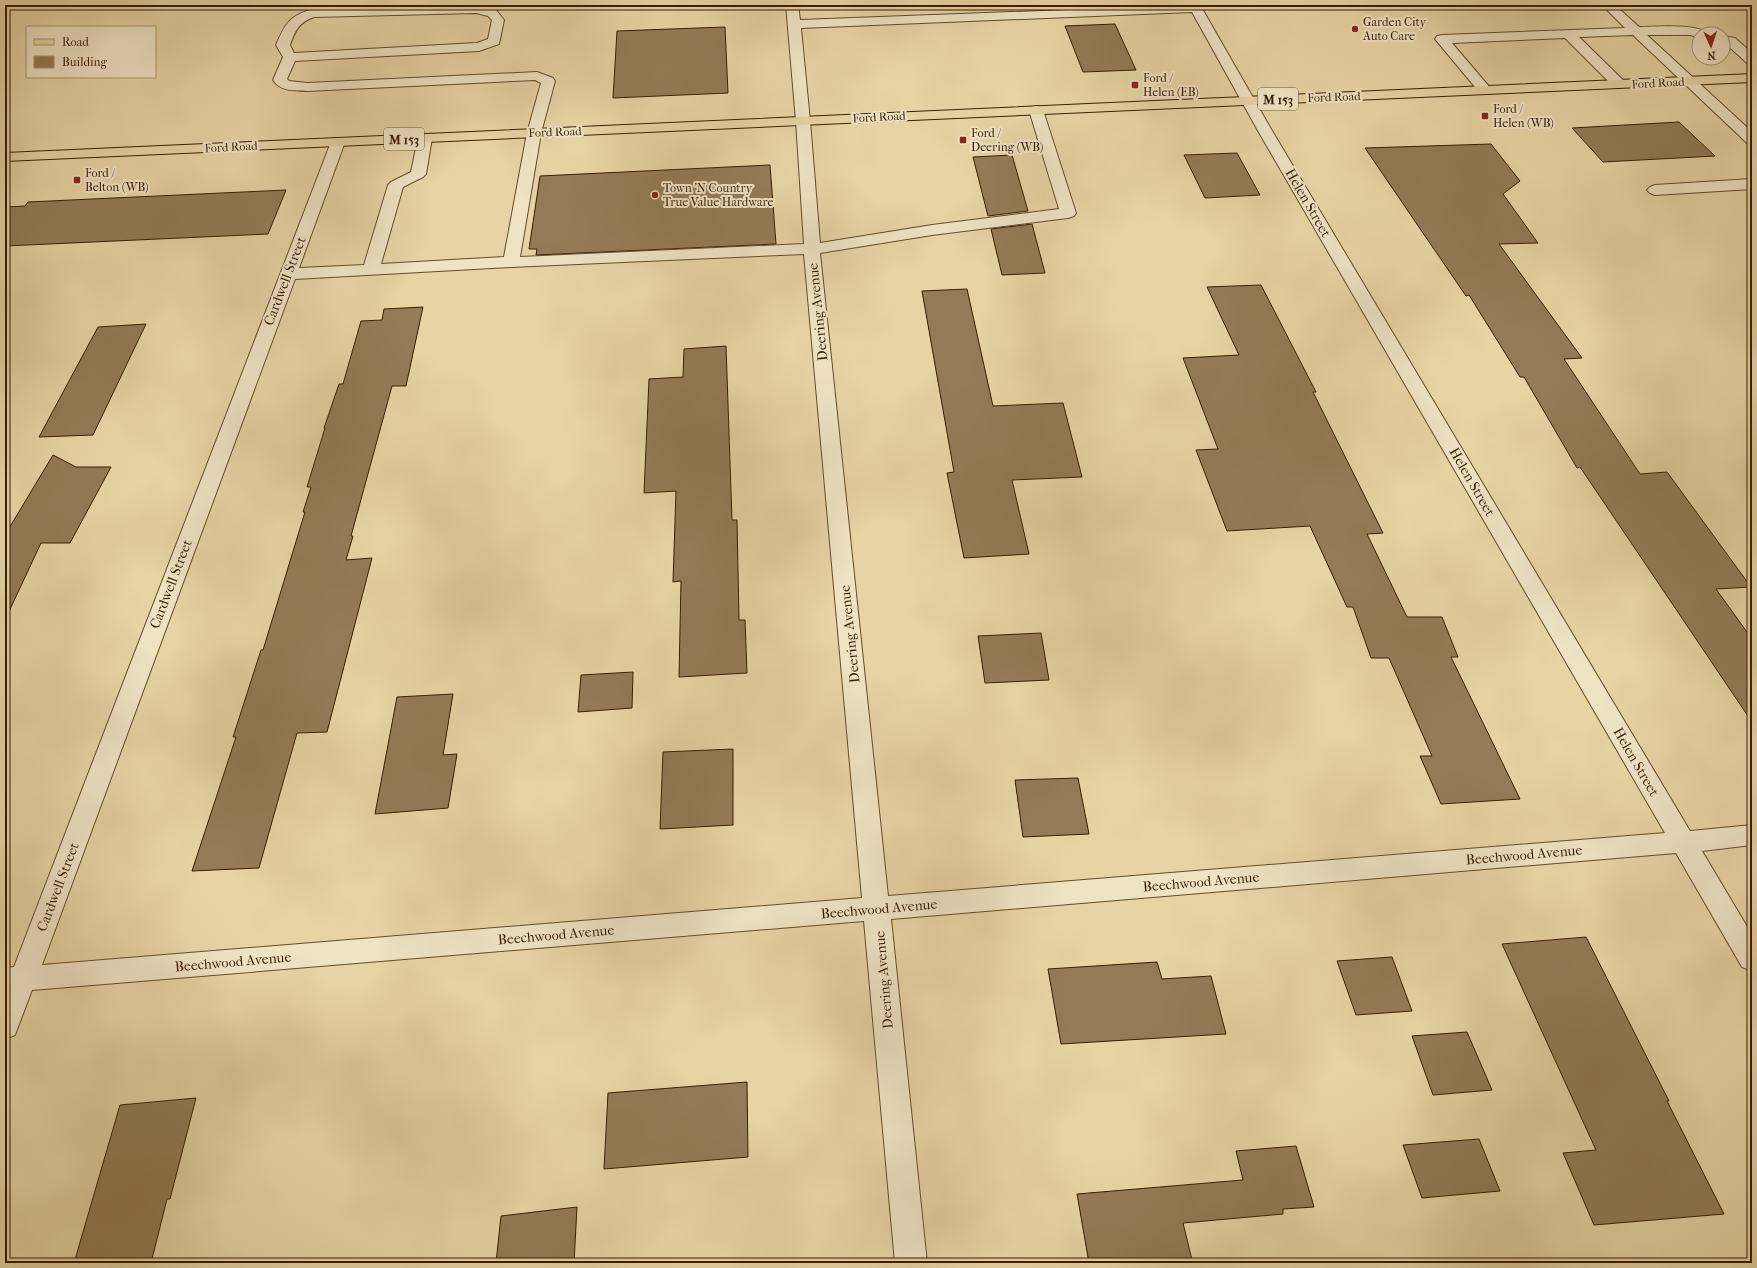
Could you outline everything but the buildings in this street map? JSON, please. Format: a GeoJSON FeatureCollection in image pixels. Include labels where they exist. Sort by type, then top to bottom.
{"type":"FeatureCollection","features":[{"type":"Feature","properties":{"kind":"main road","name":"Ford Road"},"geometry":{"type":"LineString","coordinates":[[5,157],[1752,78]]}},
{"type":"Feature","properties":{"kind":"street"},"geometry":{"type":"LineString","coordinates":[[1608,5],[1752,140]]}},
{"type":"Feature","properties":{"kind":"street"},"geometry":{"type":"LineString","coordinates":[[792,14],[1195,6]]}},
{"type":"Feature","properties":{"kind":"street","name":"Helen Street"},"geometry":{"type":"LineString","coordinates":[[1195,6],[1248,100],[1752,958]]}},
{"type":"Feature","properties":{"kind":"street"},"geometry":{"type":"LineString","coordinates":[[476,9],[492,13],[498,20],[494,41],[479,48],[290,57],[283,45],[290,27],[299,17],[313,13],[476,9]]}},
{"type":"Feature","properties":{"kind":"street","name":"Deering Avenue"},"geometry":{"type":"LineString","coordinates":[[792,14],[803,121],[812,248],[878,909],[911,1263]]}},
{"type":"Feature","properties":{"kind":"street"},"geometry":{"type":"LineString","coordinates":[[1485,90],[1442,39],[1636,31],[1691,31]]}},
{"type":"Feature","properties":{"kind":"street"},"geometry":{"type":"LineString","coordinates":[[1568,34],[1619,84]]}},
{"type":"Feature","properties":{"kind":"street"},"geometry":{"type":"LineString","coordinates":[[1731,40],[1745,39]]}},
{"type":"Feature","properties":{"kind":"street"},"geometry":{"type":"LineString","coordinates":[[1731,44],[1752,60]]}},
{"type":"Feature","properties":{"kind":"street"},"geometry":{"type":"LineString","coordinates":[[290,57],[280,80],[285,85],[307,86],[537,76],[548,81],[534,133],[511,262]]}},
{"type":"Feature","properties":{"kind":"street"},"geometry":{"type":"LineString","coordinates":[[287,274],[812,248],[932,230],[1068,213],[1036,110]]}},
{"type":"Feature","properties":{"kind":"street"},"geometry":{"type":"LineString","coordinates":[[371,270],[396,185],[418,174],[425,138]]}},
{"type":"Feature","properties":{"kind":"street","name":"Cardwell Street"},"geometry":{"type":"LineString","coordinates":[[5,1026],[14,979],[338,142]]}},
{"type":"Feature","properties":{"kind":"street"},"geometry":{"type":"LineString","coordinates":[[1655,190],[1752,184]]}},
{"type":"Feature","properties":{"kind":"street","name":"Beechwood Avenue"},"geometry":{"type":"LineString","coordinates":[[14,979],[878,909],[1752,835]]}},
{"type":"Feature","properties":{"kind":"place","name":"Garden City Auto Care"},"geometry":{"type":"Point","coordinates":[1355,29]}},
{"type":"Feature","properties":{"kind":"place","name":"Ford / Helen (EB)"},"geometry":{"type":"Point","coordinates":[1135,85]}},
{"type":"Feature","properties":{"kind":"place","name":"Ford / Helen (WB)"},"geometry":{"type":"Point","coordinates":[1485,116]}},
{"type":"Feature","properties":{"kind":"place","name":"Ford / Deering (WB)"},"geometry":{"type":"Point","coordinates":[963,140]}},
{"type":"Feature","properties":{"kind":"place","name":"Ford / Belton (WB)"},"geometry":{"type":"Point","coordinates":[77,180]}},
{"type":"Feature","properties":{"kind":"place","name":"Town 'N Country True Value Hardware"},"geometry":{"type":"Point","coordinates":[655,195]}}]}
